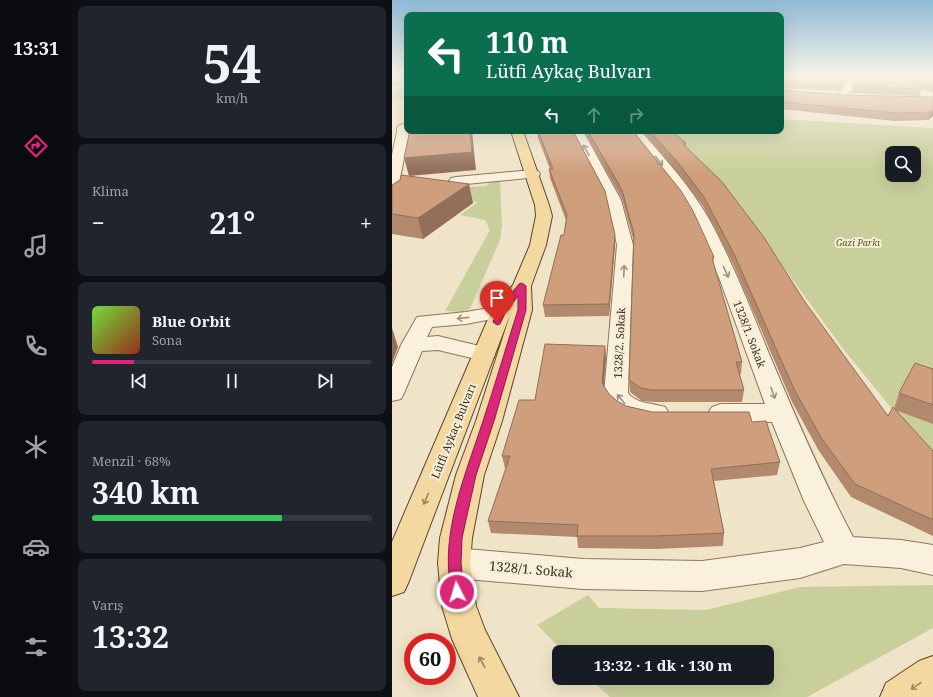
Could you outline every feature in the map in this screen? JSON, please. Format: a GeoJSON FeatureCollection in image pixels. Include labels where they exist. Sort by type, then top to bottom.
{"type":"FeatureCollection","features":[{"type":"Feature","properties":{"kind":"main road","name":"Lütfi Aykaç Bulvarı"},"geometry":{"type":"LineString","coordinates":[[392,581],[501,312],[522,286],[538,245],[544,216],[533,174],[518,134]]}},
{"type":"Feature","properties":{"kind":"main road","name":"Lütfi Aykaç Bulvarı"},"geometry":{"type":"LineString","coordinates":[[498,697],[470,639],[458,606],[454,563],[456,538],[470,475],[489,421],[522,310],[522,286]]}},
{"type":"Feature","properties":{"kind":"main road"},"geometry":{"type":"LineString","coordinates":[[900,697],[933,675]]}},
{"type":"Feature","properties":{"kind":"street"},"geometry":{"type":"LineString","coordinates":[[392,184],[403,132],[402,128],[404,127]]}},
{"type":"Feature","properties":{"kind":"street","name":"1328/2. Sokak"},"geometry":{"type":"LineString","coordinates":[[579,134],[614,200],[625,245],[616,394],[622,403],[633,409],[652,413],[675,413]]}},
{"type":"Feature","properties":{"kind":"street","name":"1328/1. Sokak"},"geometry":{"type":"LineString","coordinates":[[637,134],[689,198],[702,220],[729,280],[781,413],[819,501],[844,550]]}},
{"type":"Feature","properties":{"kind":"street"},"geometry":{"type":"LineString","coordinates":[[456,181],[533,174]]}},
{"type":"Feature","properties":{"kind":"street"},"geometry":{"type":"LineString","coordinates":[[392,393],[424,320],[466,318],[501,312]]}},
{"type":"Feature","properties":{"kind":"street"},"geometry":{"type":"LineString","coordinates":[[412,345],[438,343],[484,354]]}},
{"type":"Feature","properties":{"kind":"street"},"geometry":{"type":"LineString","coordinates":[[705,413],[781,413]]}},
{"type":"Feature","properties":{"kind":"street","name":"1328/1. Sokak"},"geometry":{"type":"LineString","coordinates":[[454,563],[583,574],[702,576],[800,563],[844,550],[901,554],[933,560]]}},
{"type":"Feature","properties":{"kind":"green space","name":"Gazi Parkı"},"geometry":{"type":"Polygon","coordinates":[[[784,119],[933,128],[933,459],[844,350],[741,209],[675,134],[784,134],[784,119]]]}},
{"type":"Feature","properties":{"kind":"green space"},"geometry":{"type":"Polygon","coordinates":[[[496,180],[500,182],[502,226],[500,240],[470,309],[462,312],[445,311],[490,230],[485,220],[460,215],[478,202],[453,199],[454,188],[486,186],[489,184],[488,181],[496,180]]]}},
{"type":"Feature","properties":{"kind":"green space"},"geometry":{"type":"Polygon","coordinates":[[[933,585],[933,628],[807,697],[610,697],[597,685],[774,685],[774,645],[557,645],[537,625],[588,595],[599,608],[706,610],[800,587],[933,585]]]}},
{"type":"Feature","properties":{"kind":"building"},"geometry":{"type":"Polygon","coordinates":[[[839,108],[933,108],[933,110],[930,112],[897,113],[839,108]]]}},
{"type":"Feature","properties":{"kind":"building"},"geometry":{"type":"Polygon","coordinates":[[[409,134],[470,134],[472,152],[404,158],[409,134]]]}},
{"type":"Feature","properties":{"kind":"building"},"geometry":{"type":"Polygon","coordinates":[[[539,134],[575,134],[605,191],[615,235],[609,304],[543,305],[561,235],[564,235],[567,215],[549,169],[553,169],[539,134]]]}},
{"type":"Feature","properties":{"kind":"building"},"geometry":{"type":"Polygon","coordinates":[[[590,134],[635,134],[681,191],[693,211],[714,257],[712,258],[742,362],[736,362],[744,390],[652,390],[641,388],[629,380],[634,234],[622,190],[590,134]]]}},
{"type":"Feature","properties":{"kind":"building"},"geometry":{"type":"Polygon","coordinates":[[[653,134],[677,134],[676,135],[686,143],[683,144],[722,182],[763,236],[805,302],[888,416],[893,407],[933,451],[933,520],[855,484],[822,439],[794,389],[734,254],[704,197],[679,164],[653,134]]]}},
{"type":"Feature","properties":{"kind":"building"},"geometry":{"type":"Polygon","coordinates":[[[401,175],[469,184],[418,218],[392,214],[392,185],[400,180],[401,175]]]}},
{"type":"Feature","properties":{"kind":"building"},"geometry":{"type":"Polygon","coordinates":[[[545,344],[605,346],[602,383],[609,394],[626,406],[652,412],[749,412],[752,422],[766,421],[780,462],[711,469],[724,533],[656,536],[577,536],[578,525],[488,521],[510,456],[502,456],[519,400],[535,400],[545,344]]]}},
{"type":"Feature","properties":{"kind":"building"},"geometry":{"type":"Polygon","coordinates":[[[915,363],[933,369],[933,405],[899,393],[915,363]]]}},
{"type":"Feature","properties":{"kind":"route"},"geometry":{"type":"LineString","coordinates":[[457,592],[454,563],[456,538],[470,475],[489,421],[522,310],[522,286],[501,312],[497,322]]}}]}
